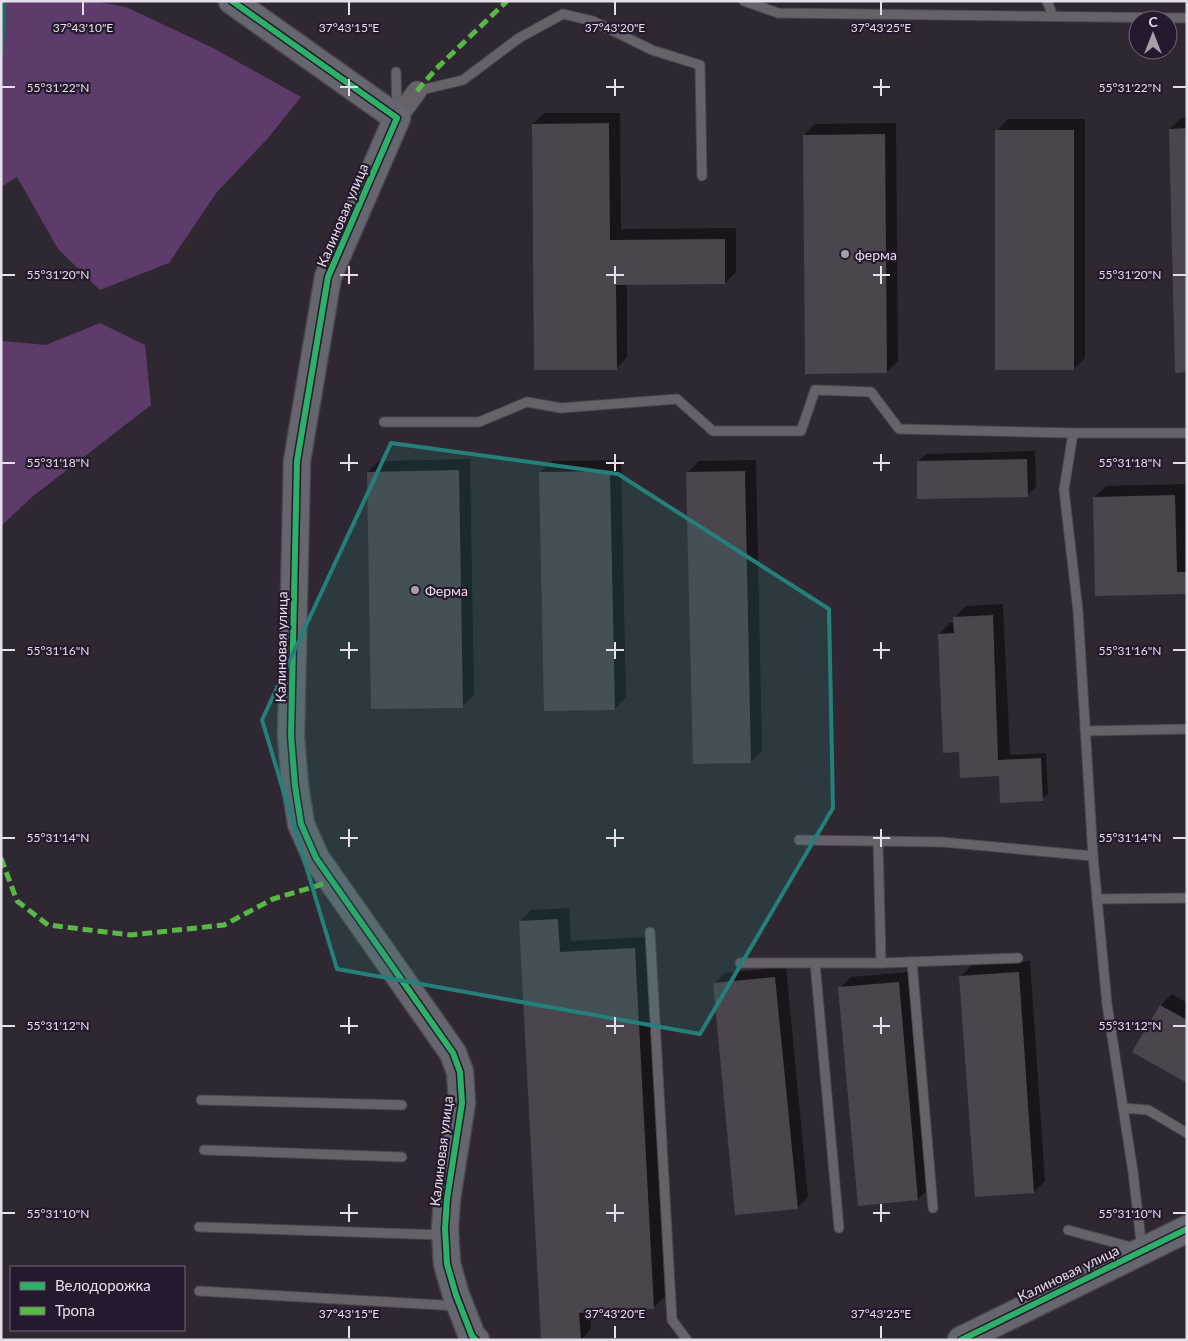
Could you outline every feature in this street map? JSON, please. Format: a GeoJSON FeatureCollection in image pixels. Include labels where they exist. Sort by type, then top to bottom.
{"type":"FeatureCollection","features":[{"type":"Feature","properties":{"kind":"street"},"geometry":{"type":"LineString","coordinates":[[232,1],[398,118],[417,91]]}},
{"type":"Feature","properties":{"kind":"street","name":"Калиновая улица"},"geometry":{"type":"LineString","coordinates":[[398,118],[328,277],[297,461],[291,736],[294,786],[301,824],[316,858],[453,1053],[460,1072],[462,1103],[447,1199],[445,1235],[447,1264],[460,1306],[472,1336],[476,1340]]}},
{"type":"Feature","properties":{"kind":"street","name":"Калиновая улица"},"geometry":{"type":"LineString","coordinates":[[961,1340],[1187,1229]]}},
{"type":"Feature","properties":{"kind":"lane"},"geometry":{"type":"LineString","coordinates":[[744,1],[778,13],[1187,18]]}},
{"type":"Feature","properties":{"kind":"lane"},"geometry":{"type":"LineString","coordinates":[[1047,1],[1053,16]]}},
{"type":"Feature","properties":{"kind":"lane"},"geometry":{"type":"LineString","coordinates":[[417,91],[463,80],[519,38],[563,14],[592,21],[652,50],[700,65],[702,176]]}},
{"type":"Feature","properties":{"kind":"lane"},"geometry":{"type":"LineString","coordinates":[[396,72],[398,118]]}},
{"type":"Feature","properties":{"kind":"lane"},"geometry":{"type":"LineString","coordinates":[[384,422],[479,422],[527,402],[561,408],[677,399],[713,431],[801,431],[815,390],[871,392],[899,429],[1073,433],[1187,433]]}},
{"type":"Feature","properties":{"kind":"lane"},"geometry":{"type":"LineString","coordinates":[[1068,1230],[1142,1250],[1107,1004],[1093,856],[1078,612],[1064,490],[1073,433]]}},
{"type":"Feature","properties":{"kind":"lane"},"geometry":{"type":"LineString","coordinates":[[1085,731],[1187,729]]}},
{"type":"Feature","properties":{"kind":"lane"},"geometry":{"type":"LineString","coordinates":[[799,840],[942,842],[1093,856]]}},
{"type":"Feature","properties":{"kind":"lane"},"geometry":{"type":"LineString","coordinates":[[878,841],[882,963]]}},
{"type":"Feature","properties":{"kind":"lane"},"geometry":{"type":"LineString","coordinates":[[1097,899],[1187,898]]}},
{"type":"Feature","properties":{"kind":"lane"},"geometry":{"type":"LineString","coordinates":[[650,932],[672,1320],[687,1340]]}},
{"type":"Feature","properties":{"kind":"lane"},"geometry":{"type":"LineString","coordinates":[[740,963],[882,963],[1018,958]]}},
{"type":"Feature","properties":{"kind":"lane"},"geometry":{"type":"LineString","coordinates":[[912,962],[933,1208]]}},
{"type":"Feature","properties":{"kind":"lane"},"geometry":{"type":"LineString","coordinates":[[815,963],[838,1228]]}},
{"type":"Feature","properties":{"kind":"lane"},"geometry":{"type":"LineString","coordinates":[[201,1100],[402,1105]]}},
{"type":"Feature","properties":{"kind":"lane"},"geometry":{"type":"LineString","coordinates":[[1123,1108],[1148,1110],[1187,1133]]}},
{"type":"Feature","properties":{"kind":"lane"},"geometry":{"type":"LineString","coordinates":[[204,1150],[402,1157]]}},
{"type":"Feature","properties":{"kind":"lane"},"geometry":{"type":"LineString","coordinates":[[199,1227],[445,1235]]}},
{"type":"Feature","properties":{"kind":"lane"},"geometry":{"type":"LineString","coordinates":[[199,1291],[460,1306]]}},
{"type":"Feature","properties":{"kind":"highlighted area"},"geometry":{"type":"Polygon","coordinates":[[[391,443],[618,474],[829,609],[833,808],[700,1034],[337,969],[262,720],[391,443]]]}},
{"type":"Feature","properties":{"kind":"shaded area"},"geometry":{"type":"Polygon","coordinates":[[[1,1],[93,1],[126,7],[213,48],[301,97],[268,138],[217,192],[169,263],[100,290],[58,249],[17,177],[1,187],[1,1]]]}},
{"type":"Feature","properties":{"kind":"shaded area"},"geometry":{"type":"Polygon","coordinates":[[[100,323],[145,345],[151,405],[32,497],[1,526],[1,341],[46,345],[100,323]]]}},
{"type":"Feature","properties":{"kind":"building"},"geometry":{"type":"Polygon","coordinates":[[[609,123],[610,240],[725,239],[725,284],[616,285],[617,370],[534,370],[532,124],[609,123]]]}},
{"type":"Feature","properties":{"kind":"building"},"geometry":{"type":"Polygon","coordinates":[[[1187,128],[1187,372],[1175,373],[1169,129],[1187,128]]]}},
{"type":"Feature","properties":{"kind":"building"},"geometry":{"type":"Polygon","coordinates":[[[995,130],[1074,130],[1074,370],[995,370],[995,130]]]}},
{"type":"Feature","properties":{"kind":"building","name":"ферма"},"geometry":{"type":"Polygon","coordinates":[[[885,134],[887,373],[805,374],[803,135],[885,134]]]}},
{"type":"Feature","properties":{"kind":"building"},"geometry":{"type":"Polygon","coordinates":[[[1027,459],[1028,497],[917,499],[917,461],[1027,459]]]}},
{"type":"Feature","properties":{"kind":"building","name":"Ферма"},"geometry":{"type":"Polygon","coordinates":[[[459,470],[463,708],[371,709],[367,472],[459,470]]]}},
{"type":"Feature","properties":{"kind":"building"},"geometry":{"type":"Polygon","coordinates":[[[610,471],[615,710],[544,711],[539,472],[610,471]]]}},
{"type":"Feature","properties":{"kind":"building"},"geometry":{"type":"Polygon","coordinates":[[[745,471],[751,763],[693,764],[686,472],[745,471]]]}},
{"type":"Feature","properties":{"kind":"building"},"geometry":{"type":"Polygon","coordinates":[[[1175,495],[1177,572],[1187,572],[1187,594],[1095,596],[1093,497],[1175,495]]]}},
{"type":"Feature","properties":{"kind":"building"},"geometry":{"type":"Polygon","coordinates":[[[993,615],[998,760],[1041,758],[1043,801],[1000,803],[999,776],[960,778],[959,752],[943,753],[938,634],[954,633],[953,617],[993,615]]]}},
{"type":"Feature","properties":{"kind":"building"},"geometry":{"type":"Polygon","coordinates":[[[558,919],[560,952],[635,948],[654,1309],[579,1313],[581,1340],[541,1340],[519,921],[558,919]]]}},
{"type":"Feature","properties":{"kind":"building"},"geometry":{"type":"Polygon","coordinates":[[[1019,972],[1034,1193],[975,1197],[959,976],[1019,972]]]}},
{"type":"Feature","properties":{"kind":"building"},"geometry":{"type":"Polygon","coordinates":[[[775,977],[798,1209],[735,1215],[713,983],[775,977]]]}},
{"type":"Feature","properties":{"kind":"building"},"geometry":{"type":"Polygon","coordinates":[[[899,982],[918,1200],[858,1206],[838,987],[899,982]]]}},
{"type":"Feature","properties":{"kind":"building"},"geometry":{"type":"Polygon","coordinates":[[[1160,1005],[1187,1020],[1187,1083],[1132,1052],[1160,1005]]]}},
{"type":"Feature","properties":{"kind":"waterway"},"geometry":{"type":"LineString","coordinates":[[1,52],[3,1]]}},
{"type":"Feature","properties":{"kind":"marked path"},"geometry":{"type":"LineString","coordinates":[[417,91],[436,69],[507,1]]}},
{"type":"Feature","properties":{"kind":"marked path"},"geometry":{"type":"LineString","coordinates":[[1,858],[17,901],[48,925],[131,935],[224,925],[273,899],[333,881]]}},
{"type":"Feature","properties":{"kind":"cycle path"},"geometry":{"type":"LineString","coordinates":[[232,1],[397,118],[328,277],[297,461],[291,736],[295,786],[301,824],[316,858],[453,1053],[460,1072],[462,1103],[447,1199],[445,1229],[447,1264],[456,1295],[472,1336],[476,1340]]}},
{"type":"Feature","properties":{"kind":"cycle path"},"geometry":{"type":"LineString","coordinates":[[961,1340],[1187,1229]]}},
{"type":"Feature","properties":{"kind":"place","name":"ферма"},"geometry":{"type":"Point","coordinates":[845,254]}},
{"type":"Feature","properties":{"kind":"place","name":"Ферма"},"geometry":{"type":"Point","coordinates":[415,590]}}]}
